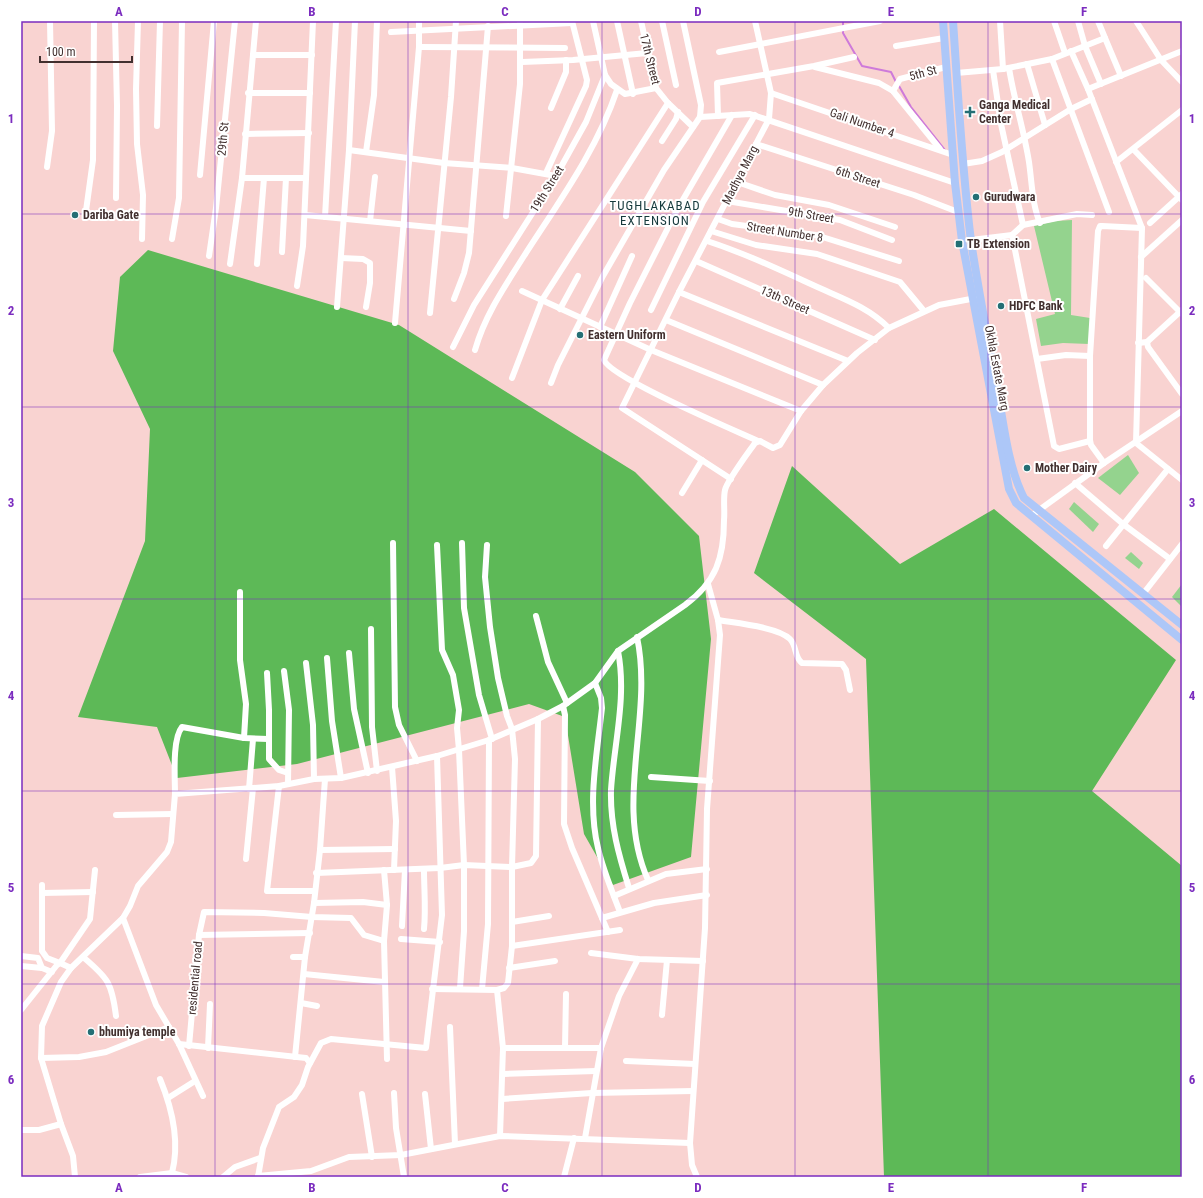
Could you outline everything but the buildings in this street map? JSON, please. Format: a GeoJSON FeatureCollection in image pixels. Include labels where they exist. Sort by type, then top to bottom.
{"type":"FeatureCollection","features":[{"type":"Feature","properties":{"kind":"main road","name":"Okhla Estate Marg"},"geometry":{"type":"LineString","coordinates":[[942,21],[958,212],[1018,486],[1024,498],[1182,625]]}},
{"type":"Feature","properties":{"kind":"main road","name":"Okhla Estate Marg"},"geometry":{"type":"LineString","coordinates":[[954,21],[956,73],[963,164],[976,298],[1009,489],[1016,503],[1182,640]]}},
{"type":"Feature","properties":{"kind":"street"},"geometry":{"type":"LineString","coordinates":[[47,167],[52,131],[50,21]]}},
{"type":"Feature","properties":{"kind":"street"},"geometry":{"type":"LineString","coordinates":[[85,218],[93,160],[94,21]]}},
{"type":"Feature","properties":{"kind":"street"},"geometry":{"type":"LineString","coordinates":[[115,21],[117,106],[116,198]]}},
{"type":"Feature","properties":{"kind":"street"},"geometry":{"type":"LineString","coordinates":[[138,21],[136,97],[138,151],[143,196],[142,238]]}},
{"type":"Feature","properties":{"kind":"street"},"geometry":{"type":"LineString","coordinates":[[157,126],[160,21]]}},
{"type":"Feature","properties":{"kind":"street"},"geometry":{"type":"LineString","coordinates":[[172,239],[179,198],[182,21]]}},
{"type":"Feature","properties":{"kind":"street"},"geometry":{"type":"LineString","coordinates":[[200,175],[214,21]]}},
{"type":"Feature","properties":{"kind":"street","name":"29th St"},"geometry":{"type":"LineString","coordinates":[[209,256],[216,208],[235,21]]}},
{"type":"Feature","properties":{"kind":"street"},"geometry":{"type":"LineString","coordinates":[[230,264],[242,178],[248,93],[256,21]]}},
{"type":"Feature","properties":{"kind":"street"},"geometry":{"type":"LineString","coordinates":[[297,286],[303,246],[305,215],[313,21]]}},
{"type":"Feature","properties":{"kind":"street"},"geometry":{"type":"LineString","coordinates":[[325,217],[336,21]]}},
{"type":"Feature","properties":{"kind":"street"},"geometry":{"type":"LineString","coordinates":[[337,307],[350,150],[355,21]]}},
{"type":"Feature","properties":{"kind":"street"},"geometry":{"type":"LineString","coordinates":[[366,152],[374,95],[377,21]]}},
{"type":"Feature","properties":{"kind":"street"},"geometry":{"type":"LineString","coordinates":[[395,323],[410,158],[420,21]]}},
{"type":"Feature","properties":{"kind":"street"},"geometry":{"type":"LineString","coordinates":[[430,313],[455,48],[456,21]]}},
{"type":"Feature","properties":{"kind":"street"},"geometry":{"type":"LineString","coordinates":[[593,21],[605,75],[617,90],[625,94],[633,94],[656,88]]}},
{"type":"Feature","properties":{"kind":"street"},"geometry":{"type":"LineString","coordinates":[[617,21],[633,94]]}},
{"type":"Feature","properties":{"kind":"street","name":"17th Street"},"geometry":{"type":"LineString","coordinates":[[641,21],[656,88],[668,103],[693,127]]}},
{"type":"Feature","properties":{"kind":"street"},"geometry":{"type":"LineString","coordinates":[[662,21],[676,85]]}},
{"type":"Feature","properties":{"kind":"street"},"geometry":{"type":"LineString","coordinates":[[551,383],[558,365],[603,276],[664,170],[700,117],[701,105],[683,21]]}},
{"type":"Feature","properties":{"kind":"street","name":"Madhya Marg"},"geometry":{"type":"LineString","coordinates":[[702,460],[652,426],[624,410],[623,405],[636,383],[650,350],[679,292],[707,241],[769,119],[771,93],[755,21]]}},
{"type":"Feature","properties":{"kind":"street"},"geometry":{"type":"LineString","coordinates":[[719,52],[880,21]]}},
{"type":"Feature","properties":{"kind":"street"},"geometry":{"type":"LineString","coordinates":[[1000,21],[1006,69],[1024,138],[1029,161],[1035,211],[1040,223]]}},
{"type":"Feature","properties":{"kind":"street"},"geometry":{"type":"LineString","coordinates":[[1054,21],[1068,52],[1088,89],[1142,228],[1136,443]]}},
{"type":"Feature","properties":{"kind":"street"},"geometry":{"type":"LineString","coordinates":[[1078,21],[1085,46],[1101,84]]}},
{"type":"Feature","properties":{"kind":"street"},"geometry":{"type":"LineString","coordinates":[[1098,21],[1121,76]]}},
{"type":"Feature","properties":{"kind":"street"},"geometry":{"type":"LineString","coordinates":[[1136,21],[1161,60],[1182,82]]}},
{"type":"Feature","properties":{"kind":"street"},"geometry":{"type":"LineString","coordinates":[[391,32],[456,29],[520,23],[572,22],[587,80],[586,86],[546,173]]}},
{"type":"Feature","properties":{"kind":"street"},"geometry":{"type":"LineString","coordinates":[[506,216],[522,62],[520,23]]}},
{"type":"Feature","properties":{"kind":"street"},"geometry":{"type":"LineString","coordinates":[[454,299],[464,274],[471,231],[488,26]]}},
{"type":"Feature","properties":{"kind":"street"},"geometry":{"type":"LineString","coordinates":[[896,46],[944,38]]}},
{"type":"Feature","properties":{"kind":"street"},"geometry":{"type":"LineString","coordinates":[[956,73],[1006,69],[1052,59],[1105,38]]}},
{"type":"Feature","properties":{"kind":"street"},"geometry":{"type":"LineString","coordinates":[[419,47],[565,48]]}},
{"type":"Feature","properties":{"kind":"street"},"geometry":{"type":"LineString","coordinates":[[1088,89],[1182,51]]}},
{"type":"Feature","properties":{"kind":"street"},"geometry":{"type":"LineString","coordinates":[[522,62],[582,59],[602,56],[625,56],[647,53]]}},
{"type":"Feature","properties":{"kind":"street"},"geometry":{"type":"LineString","coordinates":[[253,55],[312,55]]}},
{"type":"Feature","properties":{"kind":"street"},"geometry":{"type":"LineString","coordinates":[[718,116],[717,82],[767,75],[854,57]]}},
{"type":"Feature","properties":{"kind":"street"},"geometry":{"type":"LineString","coordinates":[[1052,59],[1109,212]]}},
{"type":"Feature","properties":{"kind":"street"},"geometry":{"type":"LineString","coordinates":[[551,108],[566,72],[566,60]]}},
{"type":"Feature","properties":{"kind":"street"},"geometry":{"type":"LineString","coordinates":[[1027,64],[1045,125]]}},
{"type":"Feature","properties":{"kind":"street"},"geometry":{"type":"LineString","coordinates":[[814,66],[879,83],[893,91],[940,149]]}},
{"type":"Feature","properties":{"kind":"street","name":"5th St"},"geometry":{"type":"LineString","coordinates":[[893,91],[900,79],[946,67]]}},
{"type":"Feature","properties":{"kind":"street"},"geometry":{"type":"LineString","coordinates":[[993,70],[1006,149],[1023,225]]}},
{"type":"Feature","properties":{"kind":"street","name":"19th Street"},"geometry":{"type":"LineString","coordinates":[[453,346],[474,304],[556,176],[586,122],[605,75]]}},
{"type":"Feature","properties":{"kind":"street"},"geometry":{"type":"LineString","coordinates":[[475,350],[494,304],[574,178],[608,115],[617,90]]}},
{"type":"Feature","properties":{"kind":"street"},"geometry":{"type":"LineString","coordinates":[[248,93],[310,93]]}},
{"type":"Feature","properties":{"kind":"street","name":"Gali Number 4"},"geometry":{"type":"LineString","coordinates":[[771,93],[940,149],[953,155]]}},
{"type":"Feature","properties":{"kind":"street"},"geometry":{"type":"LineString","coordinates":[[963,164],[982,161],[1006,149],[1071,109],[1092,99]]}},
{"type":"Feature","properties":{"kind":"street"},"geometry":{"type":"LineString","coordinates":[[512,378],[542,300],[668,103]]}},
{"type":"Feature","properties":{"kind":"street"},"geometry":{"type":"LineString","coordinates":[[1116,162],[1134,150],[1182,110]]}},
{"type":"Feature","properties":{"kind":"street"},"geometry":{"type":"LineString","coordinates":[[662,140],[676,119],[678,112]]}},
{"type":"Feature","properties":{"kind":"street"},"geometry":{"type":"LineString","coordinates":[[732,115],[677,210],[630,303],[604,360],[610,368],[636,383],[773,448],[780,445],[801,411],[823,385],[848,361],[889,328],[939,305],[976,298]]}},
{"type":"Feature","properties":{"kind":"street"},"geometry":{"type":"LineString","coordinates":[[700,117],[755,115],[829,142],[955,183]]}},
{"type":"Feature","properties":{"kind":"street"},"geometry":{"type":"LineString","coordinates":[[651,310],[703,202],[755,115]]}},
{"type":"Feature","properties":{"kind":"street"},"geometry":{"type":"LineString","coordinates":[[245,134],[309,133]]}},
{"type":"Feature","properties":{"kind":"street","name":"6th Street"},"geometry":{"type":"LineString","coordinates":[[756,144],[914,195],[958,212]]}},
{"type":"Feature","properties":{"kind":"street"},"geometry":{"type":"LineString","coordinates":[[350,150],[444,163],[512,168],[556,176]]}},
{"type":"Feature","properties":{"kind":"street"},"geometry":{"type":"LineString","coordinates":[[1134,150],[1181,197],[1150,223]]}},
{"type":"Feature","properties":{"kind":"street"},"geometry":{"type":"LineString","coordinates":[[370,221],[374,177]]}},
{"type":"Feature","properties":{"kind":"street"},"geometry":{"type":"LineString","coordinates":[[242,178],[306,178]]}},
{"type":"Feature","properties":{"kind":"street"},"geometry":{"type":"LineString","coordinates":[[257,264],[264,178]]}},
{"type":"Feature","properties":{"kind":"street"},"geometry":{"type":"LineString","coordinates":[[282,252],[286,178]]}},
{"type":"Feature","properties":{"kind":"street"},"geometry":{"type":"LineString","coordinates":[[737,182],[775,195],[829,205],[895,227]]}},
{"type":"Feature","properties":{"kind":"street","name":"9th Street"},"geometry":{"type":"LineString","coordinates":[[727,201],[840,220],[892,240]]}},
{"type":"Feature","properties":{"kind":"street"},"geometry":{"type":"LineString","coordinates":[[971,240],[1012,235],[1023,225],[1040,223],[1077,214],[1092,215]]}},
{"type":"Feature","properties":{"kind":"street"},"geometry":{"type":"LineString","coordinates":[[305,215],[403,223],[471,231]]}},
{"type":"Feature","properties":{"kind":"street","name":"Street Number 8"},"geometry":{"type":"LineString","coordinates":[[718,219],[732,224],[816,235],[898,261]]}},
{"type":"Feature","properties":{"kind":"street"},"geometry":{"type":"LineString","coordinates":[[1142,257],[1182,220]]}},
{"type":"Feature","properties":{"kind":"street"},"geometry":{"type":"LineString","coordinates":[[1104,463],[1090,441],[1090,356],[1100,226],[1142,228]]}},
{"type":"Feature","properties":{"kind":"street"},"geometry":{"type":"LineString","coordinates":[[712,230],[756,245],[817,254],[900,282],[924,311]]}},
{"type":"Feature","properties":{"kind":"street"},"geometry":{"type":"LineString","coordinates":[[1012,235],[1055,448],[1059,449],[1090,441]]}},
{"type":"Feature","properties":{"kind":"street"},"geometry":{"type":"LineString","coordinates":[[707,241],[739,251],[851,301],[879,318],[889,328]]}},
{"type":"Feature","properties":{"kind":"street"},"geometry":{"type":"LineString","coordinates":[[600,327],[632,256]]}},
{"type":"Feature","properties":{"kind":"street"},"geometry":{"type":"LineString","coordinates":[[340,258],[363,260],[370,263],[370,284],[366,307]]}},
{"type":"Feature","properties":{"kind":"street","name":"13th Street"},"geometry":{"type":"LineString","coordinates":[[696,261],[875,340]]}},
{"type":"Feature","properties":{"kind":"street"},"geometry":{"type":"LineString","coordinates":[[560,309],[578,276]]}},
{"type":"Feature","properties":{"kind":"street"},"geometry":{"type":"LineString","coordinates":[[1138,343],[1147,342],[1181,312],[1146,278]]}},
{"type":"Feature","properties":{"kind":"street"},"geometry":{"type":"LineString","coordinates":[[522,291],[650,350],[801,411]]}},
{"type":"Feature","properties":{"kind":"street"},"geometry":{"type":"LineString","coordinates":[[679,292],[848,361]]}},
{"type":"Feature","properties":{"kind":"street"},"geometry":{"type":"LineString","coordinates":[[666,320],[823,385]]}},
{"type":"Feature","properties":{"kind":"street"},"geometry":{"type":"LineString","coordinates":[[1147,342],[1148,347],[1182,394]]}},
{"type":"Feature","properties":{"kind":"street"},"geometry":{"type":"LineString","coordinates":[[1037,360],[1066,355],[1090,356]]}},
{"type":"Feature","properties":{"kind":"street"},"geometry":{"type":"LineString","coordinates":[[1032,516],[1075,483],[1182,411]]}},
{"type":"Feature","properties":{"kind":"street"},"geometry":{"type":"LineString","coordinates":[[175,794],[278,786],[314,779],[341,778],[378,771],[459,750],[490,740],[512,729],[538,719],[565,705],[595,683],[618,651],[696,597],[708,584],[717,570],[724,542],[725,488],[758,441]]}},
{"type":"Feature","properties":{"kind":"street"},"geometry":{"type":"LineString","coordinates":[[1136,443],[1182,480]]}},
{"type":"Feature","properties":{"kind":"street"},"geometry":{"type":"LineString","coordinates":[[682,493],[702,460],[731,479]]}},
{"type":"Feature","properties":{"kind":"street"},"geometry":{"type":"LineString","coordinates":[[1106,546],[1168,469]]}},
{"type":"Feature","properties":{"kind":"street"},"geometry":{"type":"LineString","coordinates":[[1075,483],[1123,524],[1170,559]]}},
{"type":"Feature","properties":{"kind":"street"},"geometry":{"type":"LineString","coordinates":[[462,542],[464,608],[490,740],[487,865],[488,924],[482,989]]}},
{"type":"Feature","properties":{"kind":"street"},"geometry":{"type":"LineString","coordinates":[[393,543],[395,707],[399,725],[417,761]]}},
{"type":"Feature","properties":{"kind":"street"},"geometry":{"type":"LineString","coordinates":[[1143,594],[1182,544]]}},
{"type":"Feature","properties":{"kind":"street"},"geometry":{"type":"LineString","coordinates":[[437,545],[442,650],[453,675],[459,710],[457,734],[464,865],[464,931],[460,988]]}},
{"type":"Feature","properties":{"kind":"street"},"geometry":{"type":"LineString","coordinates":[[432,989],[460,988],[497,990],[507,986],[512,946],[512,867],[515,759],[512,729],[507,716],[498,678],[490,627],[486,577],[487,545]]}},
{"type":"Feature","properties":{"kind":"street"},"geometry":{"type":"LineString","coordinates":[[697,1177],[692,1165],[690,1143],[707,895],[707,809],[720,635],[718,620],[708,584]]}},
{"type":"Feature","properties":{"kind":"street"},"geometry":{"type":"LineString","coordinates":[[240,592],[240,660],[246,704],[244,738]]}},
{"type":"Feature","properties":{"kind":"street"},"geometry":{"type":"LineString","coordinates":[[536,616],[548,662],[565,705],[564,824],[572,848],[608,932]]}},
{"type":"Feature","properties":{"kind":"street"},"geometry":{"type":"LineString","coordinates":[[718,620],[758,626],[787,636],[794,644],[797,656],[802,663],[842,664],[846,670],[850,690]]}},
{"type":"Feature","properties":{"kind":"street"},"geometry":{"type":"LineString","coordinates":[[371,629],[372,727],[378,771]]}},
{"type":"Feature","properties":{"kind":"street"},"geometry":{"type":"LineString","coordinates":[[637,637],[642,666],[642,682],[635,765],[634,822],[640,862],[648,880]]}},
{"type":"Feature","properties":{"kind":"street"},"geometry":{"type":"LineString","coordinates":[[618,651],[621,668],[622,691],[612,778],[612,808],[614,837],[629,888]]}},
{"type":"Feature","properties":{"kind":"street"},"geometry":{"type":"LineString","coordinates":[[349,653],[354,709],[368,773]]}},
{"type":"Feature","properties":{"kind":"street"},"geometry":{"type":"LineString","coordinates":[[327,658],[332,721],[341,778]]}},
{"type":"Feature","properties":{"kind":"street"},"geometry":{"type":"LineString","coordinates":[[306,663],[313,725],[314,779]]}},
{"type":"Feature","properties":{"kind":"street"},"geometry":{"type":"LineString","coordinates":[[284,670],[289,710],[288,784]]}},
{"type":"Feature","properties":{"kind":"street"},"geometry":{"type":"LineString","coordinates":[[267,673],[269,710],[268,752],[271,762],[280,770],[288,773]]}},
{"type":"Feature","properties":{"kind":"street"},"geometry":{"type":"LineString","coordinates":[[595,683],[602,708],[594,776],[593,823],[598,849],[620,912]]}},
{"type":"Feature","properties":{"kind":"street"},"geometry":{"type":"LineString","coordinates":[[316,873],[424,869],[464,865],[512,867],[531,863],[536,856],[538,719]]}},
{"type":"Feature","properties":{"kind":"street"},"geometry":{"type":"LineString","coordinates":[[75,1177],[73,1156],[60,1124],[42,1058],[42,1026],[61,982],[71,968],[123,918],[130,906],[138,886],[167,852],[171,842],[178,736],[182,727],[244,738],[268,739]]}},
{"type":"Feature","properties":{"kind":"street"},"geometry":{"type":"LineString","coordinates":[[246,859],[253,739]]}},
{"type":"Feature","properties":{"kind":"street"},"geometry":{"type":"LineString","coordinates":[[437,756],[442,915],[440,942],[432,989],[426,1048],[388,1043],[327,1040],[321,1043],[310,1063],[302,1085],[294,1097],[279,1107],[260,1158],[258,1176],[311,1171],[350,1157],[401,1155],[500,1136],[690,1143]]}},
{"type":"Feature","properties":{"kind":"street"},"geometry":{"type":"LineString","coordinates":[[392,767],[396,821],[394,870]]}},
{"type":"Feature","properties":{"kind":"street"},"geometry":{"type":"LineString","coordinates":[[651,777],[710,781]]}},
{"type":"Feature","properties":{"kind":"street"},"geometry":{"type":"LineString","coordinates":[[295,1057],[305,957],[310,933],[316,873],[320,850],[325,779]]}},
{"type":"Feature","properties":{"kind":"street"},"geometry":{"type":"LineString","coordinates":[[278,786],[267,890],[315,891]]}},
{"type":"Feature","properties":{"kind":"street"},"geometry":{"type":"LineString","coordinates":[[116,815],[173,814]]}},
{"type":"Feature","properties":{"kind":"street"},"geometry":{"type":"LineString","coordinates":[[320,850],[395,849]]}},
{"type":"Feature","properties":{"kind":"street"},"geometry":{"type":"LineString","coordinates":[[424,869],[426,907],[424,929]]}},
{"type":"Feature","properties":{"kind":"street"},"geometry":{"type":"LineString","coordinates":[[614,896],[629,888],[666,874],[707,869]]}},
{"type":"Feature","properties":{"kind":"street"},"geometry":{"type":"LineString","coordinates":[[21,1010],[60,963],[90,919],[95,870]]}},
{"type":"Feature","properties":{"kind":"street"},"geometry":{"type":"LineString","coordinates":[[384,870],[386,905],[384,982],[388,1043],[387,1059]]}},
{"type":"Feature","properties":{"kind":"street"},"geometry":{"type":"LineString","coordinates":[[402,926],[405,870]]}},
{"type":"Feature","properties":{"kind":"street"},"geometry":{"type":"LineString","coordinates":[[42,885],[42,951],[47,958],[71,968]]}},
{"type":"Feature","properties":{"kind":"street"},"geometry":{"type":"LineString","coordinates":[[42,893],[93,892]]}},
{"type":"Feature","properties":{"kind":"street"},"geometry":{"type":"LineString","coordinates":[[602,918],[654,903],[707,895]]}},
{"type":"Feature","properties":{"kind":"street"},"geometry":{"type":"LineString","coordinates":[[314,903],[363,902],[386,905]]}},
{"type":"Feature","properties":{"kind":"street","name":"residential road"},"geometry":{"type":"LineString","coordinates":[[189,1046],[199,935],[203,914],[206,911],[264,913],[312,917]]}},
{"type":"Feature","properties":{"kind":"street"},"geometry":{"type":"LineString","coordinates":[[512,922],[549,916]]}},
{"type":"Feature","properties":{"kind":"street"},"geometry":{"type":"LineString","coordinates":[[312,917],[351,918],[364,935],[384,941]]}},
{"type":"Feature","properties":{"kind":"street"},"geometry":{"type":"LineString","coordinates":[[123,918],[151,992],[179,1044],[195,1077],[195,1081],[202,1096]]}},
{"type":"Feature","properties":{"kind":"street"},"geometry":{"type":"LineString","coordinates":[[512,946],[620,930]]}},
{"type":"Feature","properties":{"kind":"street"},"geometry":{"type":"LineString","coordinates":[[199,935],[310,933]]}},
{"type":"Feature","properties":{"kind":"street"},"geometry":{"type":"LineString","coordinates":[[401,940],[440,942]]}},
{"type":"Feature","properties":{"kind":"street"},"geometry":{"type":"LineString","coordinates":[[591,954],[638,959],[703,961]]}},
{"type":"Feature","properties":{"kind":"street"},"geometry":{"type":"LineString","coordinates":[[21,956],[38,958],[42,968]]}},
{"type":"Feature","properties":{"kind":"street"},"geometry":{"type":"LineString","coordinates":[[83,957],[103,973],[109,982],[114,994],[116,1016]]}},
{"type":"Feature","properties":{"kind":"street"},"geometry":{"type":"LineString","coordinates":[[293,957],[305,957]]}},
{"type":"Feature","properties":{"kind":"street"},"geometry":{"type":"LineString","coordinates":[[585,1138],[601,1048],[619,996],[638,959]]}},
{"type":"Feature","properties":{"kind":"street"},"geometry":{"type":"LineString","coordinates":[[662,1015],[667,960]]}},
{"type":"Feature","properties":{"kind":"street"},"geometry":{"type":"LineString","coordinates":[[509,968],[555,961]]}},
{"type":"Feature","properties":{"kind":"street"},"geometry":{"type":"LineString","coordinates":[[21,966],[42,968],[52,972]]}},
{"type":"Feature","properties":{"kind":"street"},"geometry":{"type":"LineString","coordinates":[[304,974],[384,982]]}},
{"type":"Feature","properties":{"kind":"street"},"geometry":{"type":"LineString","coordinates":[[497,990],[503,1048],[500,1136]]}},
{"type":"Feature","properties":{"kind":"street"},"geometry":{"type":"LineString","coordinates":[[565,1048],[566,994]]}},
{"type":"Feature","properties":{"kind":"street"},"geometry":{"type":"LineString","coordinates":[[208,1048],[210,1004]]}},
{"type":"Feature","properties":{"kind":"street"},"geometry":{"type":"LineString","coordinates":[[301,1004],[317,1006]]}},
{"type":"Feature","properties":{"kind":"street"},"geometry":{"type":"LineString","coordinates":[[42,1058],[79,1057],[106,1052],[169,1027]]}},
{"type":"Feature","properties":{"kind":"street"},"geometry":{"type":"LineString","coordinates":[[450,1027],[455,1144]]}},
{"type":"Feature","properties":{"kind":"street"},"geometry":{"type":"LineString","coordinates":[[179,1044],[306,1058],[310,1063]]}},
{"type":"Feature","properties":{"kind":"street"},"geometry":{"type":"LineString","coordinates":[[503,1048],[601,1048]]}},
{"type":"Feature","properties":{"kind":"street"},"geometry":{"type":"LineString","coordinates":[[626,1061],[695,1064]]}},
{"type":"Feature","properties":{"kind":"street"},"geometry":{"type":"LineString","coordinates":[[503,1074],[596,1071]]}},
{"type":"Feature","properties":{"kind":"street"},"geometry":{"type":"LineString","coordinates":[[160,1079],[168,1098],[175,1141],[172,1174]]}},
{"type":"Feature","properties":{"kind":"street"},"geometry":{"type":"LineString","coordinates":[[168,1098],[195,1081]]}},
{"type":"Feature","properties":{"kind":"street"},"geometry":{"type":"LineString","coordinates":[[502,1099],[592,1093],[693,1091]]}},
{"type":"Feature","properties":{"kind":"street"},"geometry":{"type":"LineString","coordinates":[[394,1093],[396,1128],[404,1177]]}},
{"type":"Feature","properties":{"kind":"street"},"geometry":{"type":"LineString","coordinates":[[362,1094],[372,1157]]}},
{"type":"Feature","properties":{"kind":"street"},"geometry":{"type":"LineString","coordinates":[[425,1094],[430,1149]]}},
{"type":"Feature","properties":{"kind":"street"},"geometry":{"type":"LineString","coordinates":[[21,1130],[39,1130],[60,1124]]}},
{"type":"Feature","properties":{"kind":"street"},"geometry":{"type":"LineString","coordinates":[[564,1177],[574,1138]]}},
{"type":"Feature","properties":{"kind":"street"},"geometry":{"type":"LineString","coordinates":[[223,1177],[235,1167],[260,1158]]}},
{"type":"Feature","properties":{"kind":"street"},"geometry":{"type":"LineString","coordinates":[[140,1177],[172,1174],[186,1177]]}},
{"type":"Feature","properties":{"kind":"green space"},"geometry":{"type":"Polygon","coordinates":[[[1072,220],[1071,315],[1090,318],[1089,344],[1063,343],[1041,346],[1036,319],[1055,314],[1034,226],[1055,221],[1072,220]]]}},
{"type":"Feature","properties":{"kind":"green space"},"geometry":{"type":"Polygon","coordinates":[[[148,250],[399,325],[635,472],[699,536],[711,639],[691,857],[613,885],[584,834],[565,717],[529,704],[297,764],[177,778],[157,727],[78,717],[145,541],[150,429],[113,351],[120,277],[148,250]]]}},
{"type":"Feature","properties":{"kind":"green space"},"geometry":{"type":"Polygon","coordinates":[[[1128,455],[1139,473],[1120,495],[1098,478],[1128,455]]]}},
{"type":"Feature","properties":{"kind":"green space"},"geometry":{"type":"Polygon","coordinates":[[[792,466],[900,564],[994,509],[1176,660],[1092,791],[1182,866],[1182,1177],[884,1177],[866,659],[754,573],[792,466]]]}},
{"type":"Feature","properties":{"kind":"green space"},"geometry":{"type":"Polygon","coordinates":[[[1074,502],[1099,524],[1093,532],[1069,509],[1074,502]]]}},
{"type":"Feature","properties":{"kind":"green space"},"geometry":{"type":"Polygon","coordinates":[[[1131,552],[1143,563],[1139,569],[1125,558],[1131,552]]]}},
{"type":"Feature","properties":{"kind":"green space"},"geometry":{"type":"Polygon","coordinates":[[[1182,584],[1182,607],[1172,597],[1182,584]]]}},
{"type":"Feature","properties":{"kind":"waterway"},"geometry":{"type":"LineString","coordinates":[[843,21],[843,33],[862,66],[891,72],[896,82]]}},
{"type":"Feature","properties":{"kind":"waterway"},"geometry":{"type":"LineString","coordinates":[[899,86],[911,107],[945,150]]}},
{"type":"Feature","properties":{"kind":"place","name":"Ganga Medical Center"},"geometry":{"type":"Point","coordinates":[970,112]}},
{"type":"Feature","properties":{"kind":"place","name":"Gurudwara"},"geometry":{"type":"Point","coordinates":[976,197]}},
{"type":"Feature","properties":{"kind":"place","name":"Dariba Gate"},"geometry":{"type":"Point","coordinates":[75,215]}},
{"type":"Feature","properties":{"kind":"place","name":"TB Extension"},"geometry":{"type":"Point","coordinates":[959,244]}},
{"type":"Feature","properties":{"kind":"place","name":"HDFC Bank"},"geometry":{"type":"Point","coordinates":[1001,306]}},
{"type":"Feature","properties":{"kind":"place","name":"Eastern Uniform"},"geometry":{"type":"Point","coordinates":[580,335]}},
{"type":"Feature","properties":{"kind":"place","name":"Mother Dairy"},"geometry":{"type":"Point","coordinates":[1027,468]}},
{"type":"Feature","properties":{"kind":"place","name":"bhumiya temple"},"geometry":{"type":"Point","coordinates":[91,1032]}},
{"type":"Feature","properties":{"kind":"district","name":"TUGHLAKABAD EXTENSION"},"geometry":{"type":"Point","coordinates":[655,212]}}]}
